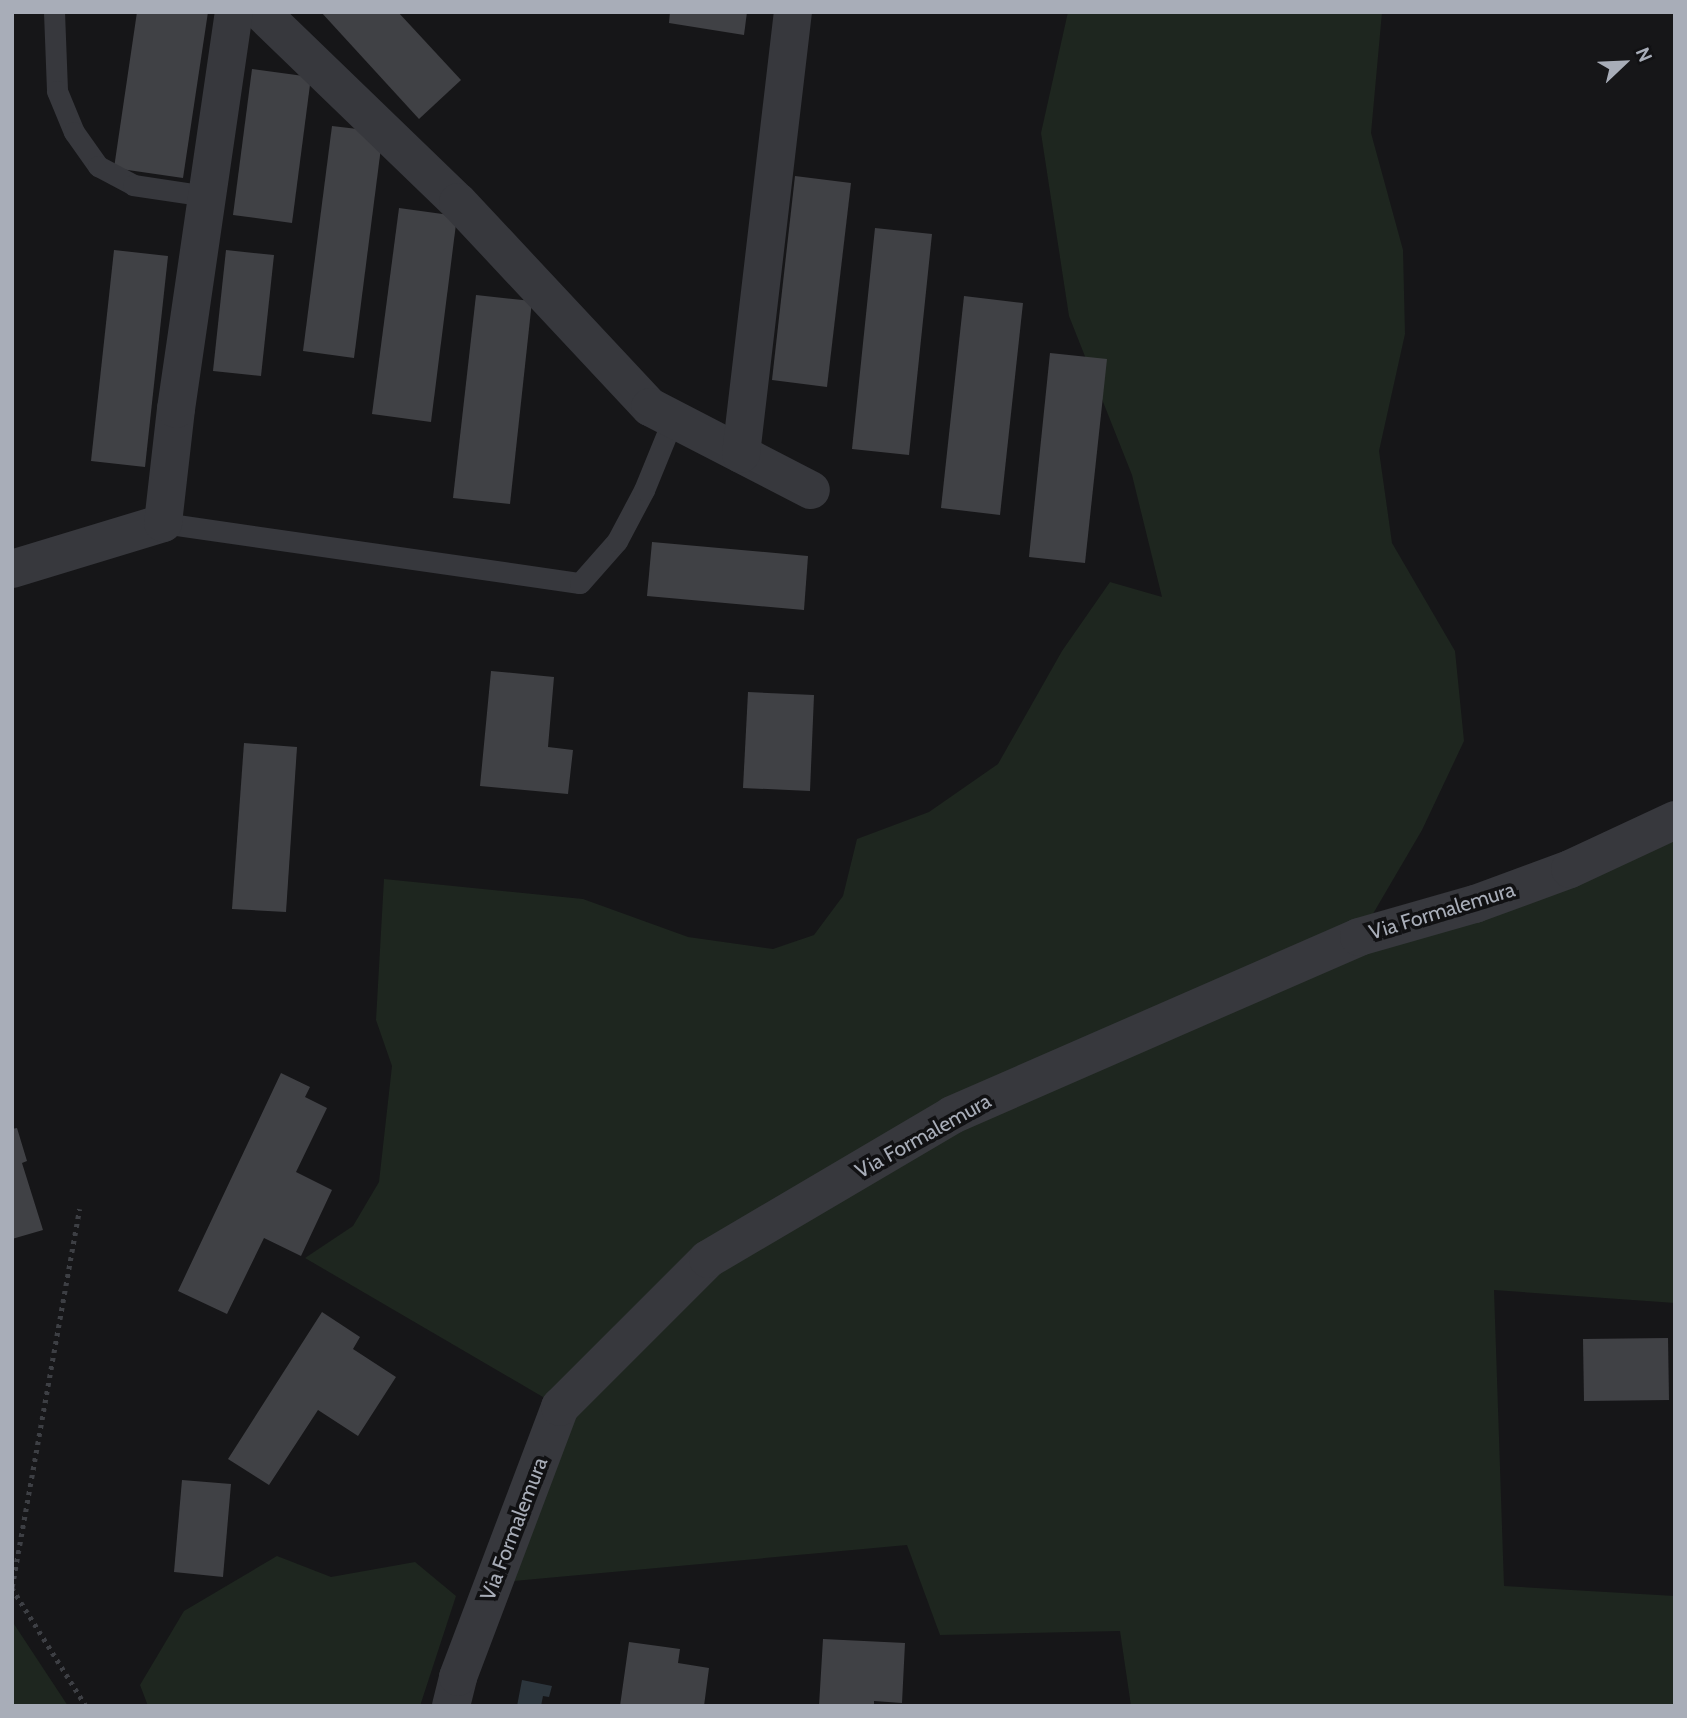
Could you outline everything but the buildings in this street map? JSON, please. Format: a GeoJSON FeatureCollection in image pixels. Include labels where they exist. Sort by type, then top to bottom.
{"type":"FeatureCollection","features":[{"type":"Feature","properties":{"kind":"street"},"geometry":{"type":"LineString","coordinates":[[12,569],[163,523],[176,409],[234,12]]}},
{"type":"Feature","properties":{"kind":"street"},"geometry":{"type":"LineString","coordinates":[[261,12],[458,202],[650,407],[811,490]]}},
{"type":"Feature","properties":{"kind":"street"},"geometry":{"type":"LineString","coordinates":[[741,454],[793,12]]}},
{"type":"Feature","properties":{"kind":"street","name":"Via Formalemura"},"geometry":{"type":"LineString","coordinates":[[451,1706],[463,1665],[560,1407],[708,1259],[953,1115],[1359,937],[1475,904],[1535,882],[1675,820]]}},
{"type":"Feature","properties":{"kind":"lane"},"geometry":{"type":"LineString","coordinates":[[54,12],[57,91],[74,132],[98,166],[133,185],[207,196]]}},
{"type":"Feature","properties":{"kind":"lane"},"geometry":{"type":"LineString","coordinates":[[163,523],[580,583],[617,541],[644,490],[673,419]]}},
{"type":"Feature","properties":{"kind":"path"},"geometry":{"type":"LineString","coordinates":[[79,1209],[12,1588],[86,1706]]}},
{"type":"Feature","properties":{"kind":"shaded area"},"geometry":{"type":"Polygon","coordinates":[[[1068,12],[1382,12],[1371,133],[1403,250],[1405,334],[1379,451],[1392,543],[1455,651],[1464,741],[1422,830],[1360,936],[1675,820],[1675,1303],[1494,1290],[1504,1586],[1675,1596],[1675,1706],[1131,1706],[1120,1631],[940,1635],[907,1545],[493,1583],[560,1407],[305,1258],[353,1226],[379,1182],[392,1066],[376,1020],[384,879],[583,899],[688,937],[773,949],[814,935],[843,896],[857,839],[929,812],[998,764],[1062,651],[1110,582],[1162,597],[1132,475],[1069,316],[1041,133],[1068,12]]]}},
{"type":"Feature","properties":{"kind":"shaded area"},"geometry":{"type":"Polygon","coordinates":[[[277,1556],[331,1577],[415,1562],[456,1596],[420,1706],[148,1706],[140,1685],[184,1611],[277,1556]]]}},
{"type":"Feature","properties":{"kind":"shaded area"},"geometry":{"type":"Polygon","coordinates":[[[12,1621],[68,1706],[12,1706],[12,1621]]]}},
{"type":"Feature","properties":{"kind":"shaded area"},"geometry":{"type":"Polygon","coordinates":[[[522,1680],[552,1686],[549,1697],[543,1696],[541,1706],[517,1706],[522,1680]]]}}]}
